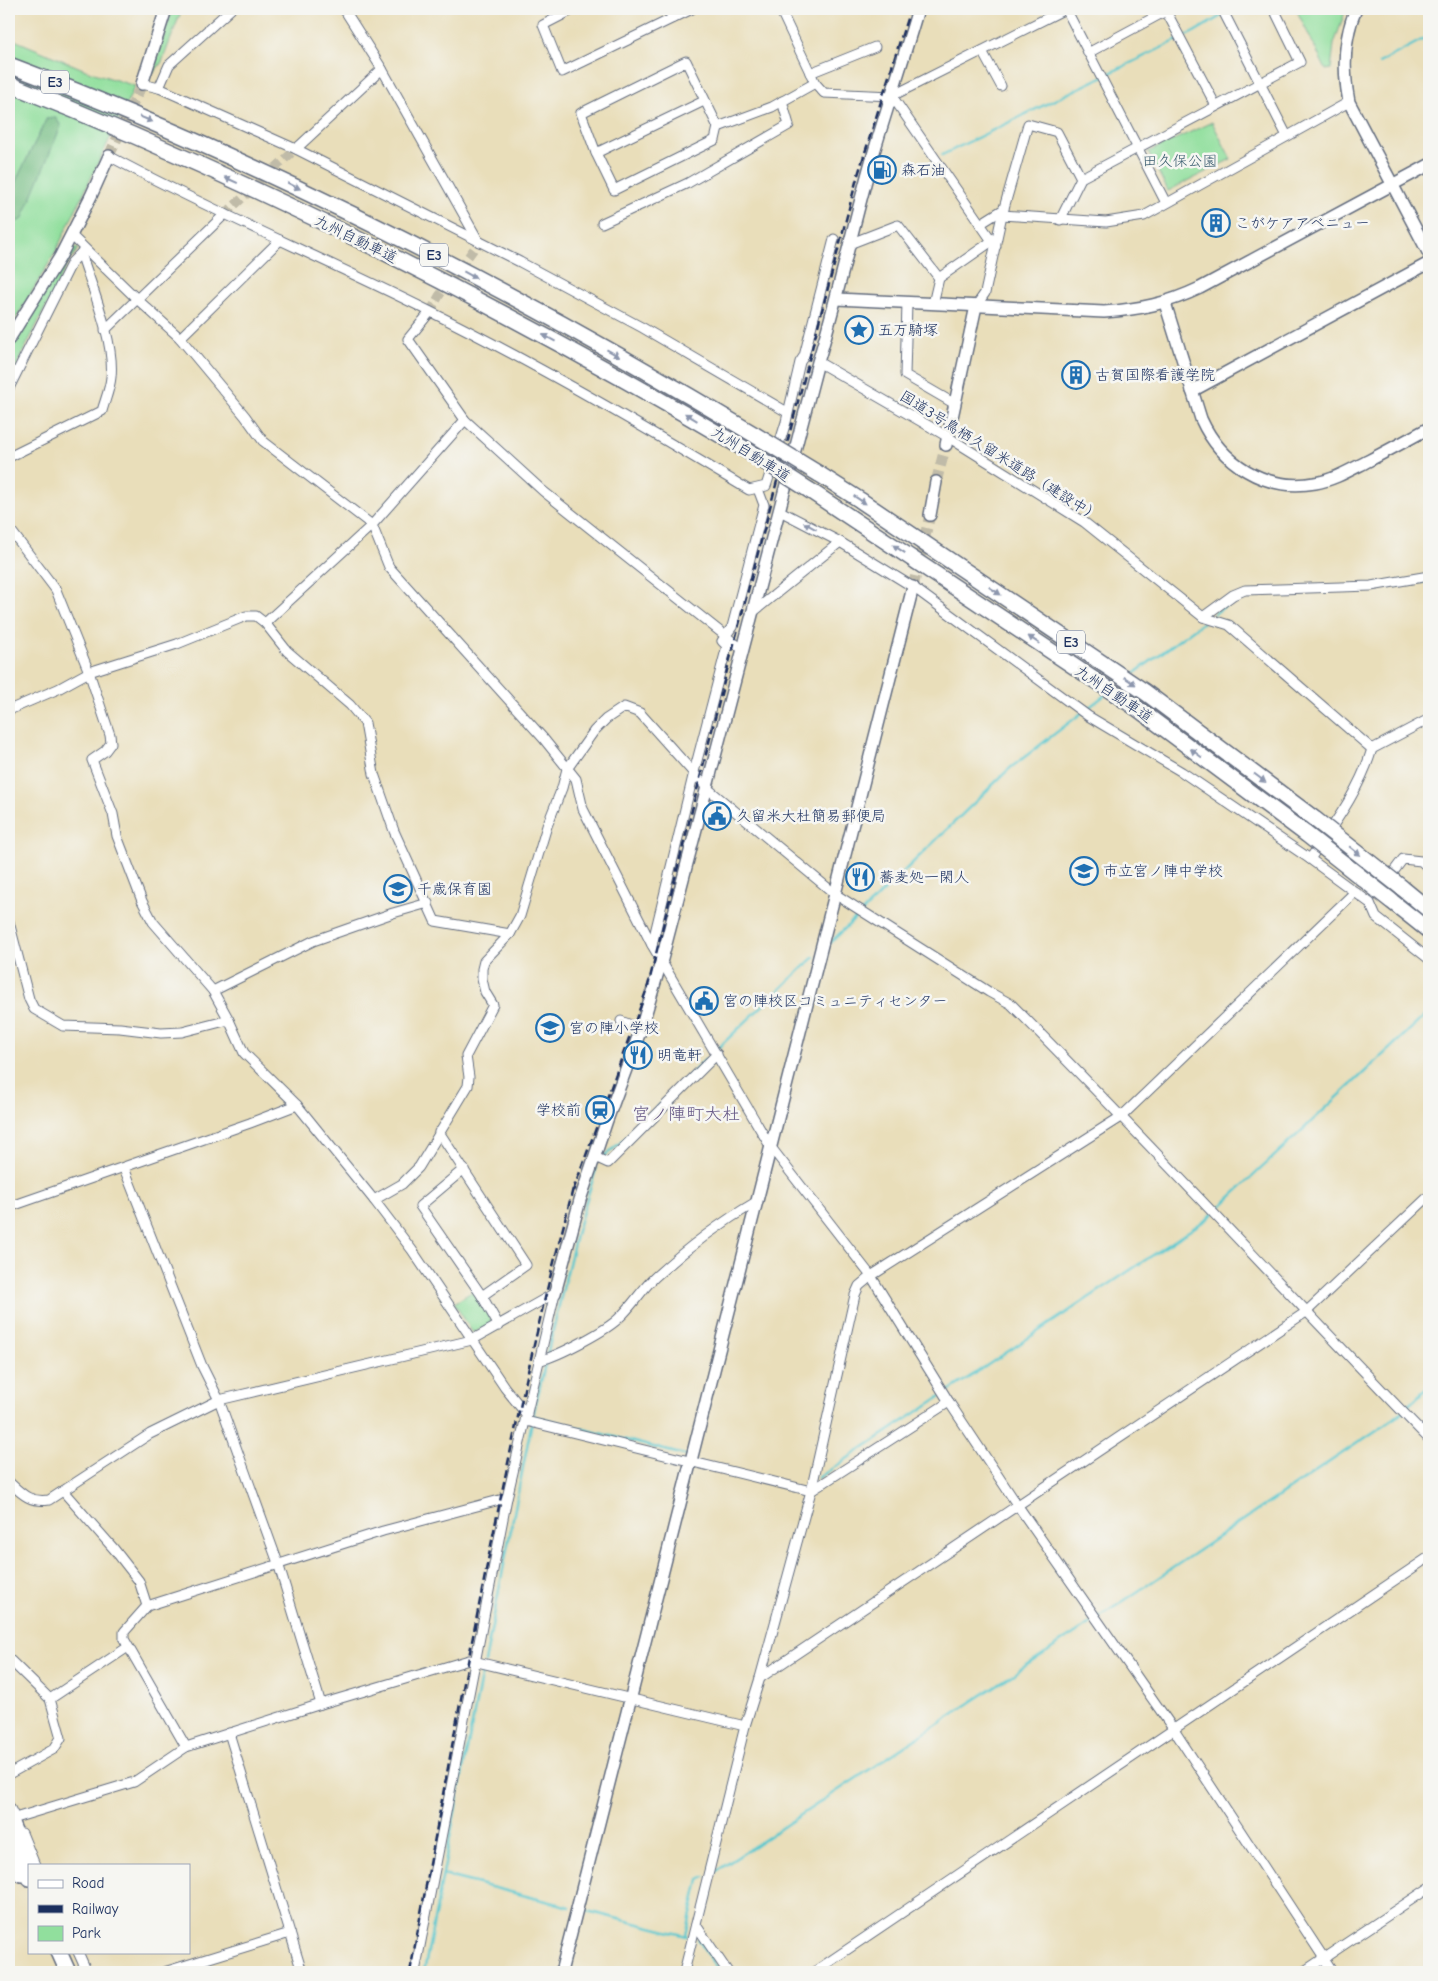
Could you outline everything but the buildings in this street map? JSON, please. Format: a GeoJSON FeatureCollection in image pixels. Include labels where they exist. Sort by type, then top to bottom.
{"type":"FeatureCollection","features":[{"type":"Feature","properties":{"kind":"highway","name":"九州自動車道"},"geometry":{"type":"LineString","coordinates":[[9,64],[101,100],[241,161],[394,234],[563,325],[755,435],[860,500],[1145,692],[1316,820],[1429,910]]}},
{"type":"Feature","properties":{"kind":"highway","name":"九州自動車道"},"geometry":{"type":"LineString","coordinates":[[9,84],[94,118],[384,252],[526,326],[675,408],[748,451],[1138,709],[1306,834],[1429,931]]}},
{"type":"Feature","properties":{"kind":"highway"},"geometry":{"type":"LineString","coordinates":[[12,1818],[28,1874]]}},
{"type":"Feature","properties":{"kind":"highway"},"geometry":{"type":"LineString","coordinates":[[9,1848],[28,1888]]}},
{"type":"Feature","properties":{"kind":"highway"},"geometry":{"type":"LineString","coordinates":[[9,1868],[28,1889]]}},
{"type":"Feature","properties":{"kind":"highway"},"geometry":{"type":"LineString","coordinates":[[60,1954],[68,1972]]}},
{"type":"Feature","properties":{"kind":"street"},"geometry":{"type":"LineString","coordinates":[[166,9],[142,84],[159,88],[296,149],[520,262],[643,328],[787,412]]}},
{"type":"Feature","properties":{"kind":"street"},"geometry":{"type":"LineString","coordinates":[[159,88],[169,65],[231,9]]}},
{"type":"Feature","properties":{"kind":"street"},"geometry":{"type":"LineString","coordinates":[[344,9],[382,69],[478,242]]}},
{"type":"Feature","properties":{"kind":"street"},"geometry":{"type":"LineString","coordinates":[[574,9],[543,25],[562,72],[692,9]]}},
{"type":"Feature","properties":{"kind":"street"},"geometry":{"type":"LineString","coordinates":[[668,9],[673,18]]}},
{"type":"Feature","properties":{"kind":"street"},"geometry":{"type":"LineString","coordinates":[[780,9],[814,83],[824,93],[892,96],[1066,9],[1166,203]]}},
{"type":"Feature","properties":{"kind":"street"},"geometry":{"type":"LineString","coordinates":[[415,1972],[507,1498],[541,1360],[555,1293],[580,1200],[642,1029],[662,959],[818,362],[837,299],[849,244],[872,160],[918,9]]}},
{"type":"Feature","properties":{"kind":"street"},"geometry":{"type":"LineString","coordinates":[[1222,9],[1287,136]]}},
{"type":"Feature","properties":{"kind":"street"},"geometry":{"type":"LineString","coordinates":[[1060,220],[1081,178],[1300,62],[1274,9]]}},
{"type":"Feature","properties":{"kind":"street"},"geometry":{"type":"LineString","coordinates":[[1356,9],[1352,18],[1345,51],[1346,83],[1349,102],[1429,254]]}},
{"type":"Feature","properties":{"kind":"street"},"geometry":{"type":"LineString","coordinates":[[1088,52],[1165,10],[1216,106]]}},
{"type":"Feature","properties":{"kind":"street"},"geometry":{"type":"LineString","coordinates":[[810,73],[874,47]]}},
{"type":"Feature","properties":{"kind":"street"},"geometry":{"type":"LineString","coordinates":[[982,51],[1001,86]]}},
{"type":"Feature","properties":{"kind":"street"},"geometry":{"type":"LineString","coordinates":[[686,61],[704,101],[718,127],[715,140],[614,190],[596,153],[581,114],[686,61]]}},
{"type":"Feature","properties":{"kind":"street"},"geometry":{"type":"LineString","coordinates":[[296,149],[382,69]]}},
{"type":"Feature","properties":{"kind":"street"},"geometry":{"type":"LineString","coordinates":[[718,127],[772,107],[814,83]]}},
{"type":"Feature","properties":{"kind":"street"},"geometry":{"type":"LineString","coordinates":[[892,96],[994,244]]}},
{"type":"Feature","properties":{"kind":"street"},"geometry":{"type":"LineString","coordinates":[[596,153],[704,101]]}},
{"type":"Feature","properties":{"kind":"street"},"geometry":{"type":"LineString","coordinates":[[602,223],[688,183],[790,125],[782,101]]}},
{"type":"Feature","properties":{"kind":"street"},"geometry":{"type":"LineString","coordinates":[[980,224],[1003,212],[1060,220],[1106,222],[1144,216],[1349,102]]}},
{"type":"Feature","properties":{"kind":"street"},"geometry":{"type":"LineString","coordinates":[[947,441],[976,306],[986,292],[994,244],[1028,124],[1057,132],[1081,178]]}},
{"type":"Feature","properties":{"kind":"street"},"geometry":{"type":"LineString","coordinates":[[9,339],[43,285],[71,235],[109,156],[160,184],[430,312],[592,398],[748,490],[758,489],[766,486],[768,480],[834,239]]}},
{"type":"Feature","properties":{"kind":"street"},"geometry":{"type":"LineString","coordinates":[[837,299],[1104,312],[1139,310],[1165,303],[1200,288],[1429,165]]}},
{"type":"Feature","properties":{"kind":"street"},"geometry":{"type":"LineString","coordinates":[[105,330],[225,214]]}},
{"type":"Feature","properties":{"kind":"street"},"geometry":{"type":"LineString","coordinates":[[849,244],[898,225],[939,278]]}},
{"type":"Feature","properties":{"kind":"street"},"geometry":{"type":"LineString","coordinates":[[71,235],[83,250],[180,338],[245,416],[263,441],[372,525],[389,567],[543,738],[566,769],[576,779],[583,809],[652,945],[662,959],[770,1146],[871,1276],[949,1402],[1018,1506],[1174,1730],[1333,1972]]}},
{"type":"Feature","properties":{"kind":"street"},"geometry":{"type":"LineString","coordinates":[[180,338],[280,240]]}},
{"type":"Feature","properties":{"kind":"street"},"geometry":{"type":"LineString","coordinates":[[933,304],[939,278],[994,244]]}},
{"type":"Feature","properties":{"kind":"street"},"geometry":{"type":"LineString","coordinates":[[9,457],[102,411],[111,378],[110,357],[105,330],[83,250]]}},
{"type":"Feature","properties":{"kind":"street"},"geometry":{"type":"LineString","coordinates":[[9,388],[72,262],[83,250]]}},
{"type":"Feature","properties":{"kind":"street"},"geometry":{"type":"LineString","coordinates":[[1192,391],[1429,264]]}},
{"type":"Feature","properties":{"kind":"street"},"geometry":{"type":"LineString","coordinates":[[907,303],[905,374],[955,404]]}},
{"type":"Feature","properties":{"kind":"street"},"geometry":{"type":"LineString","coordinates":[[1165,303],[1192,391],[1208,434],[1230,460],[1246,471],[1267,480],[1291,485],[1316,483],[1344,474],[1429,428]]}},
{"type":"Feature","properties":{"kind":"street"},"geometry":{"type":"LineString","coordinates":[[430,312],[408,339],[465,420],[543,491],[742,649]]}},
{"type":"Feature","properties":{"kind":"street","name":"国道3号鳥栖久留米道路（建設中）"},"geometry":{"type":"LineString","coordinates":[[818,362],[1084,522],[1203,617],[1229,625],[1372,749]]}},
{"type":"Feature","properties":{"kind":"street"},"geometry":{"type":"LineString","coordinates":[[265,622],[372,525],[465,420]]}},
{"type":"Feature","properties":{"kind":"street"},"geometry":{"type":"LineString","coordinates":[[930,515],[936,482]]}},
{"type":"Feature","properties":{"kind":"street"},"geometry":{"type":"LineString","coordinates":[[652,945],[727,646],[722,641],[732,627],[764,505],[758,489]]}},
{"type":"Feature","properties":{"kind":"street"},"geometry":{"type":"LineString","coordinates":[[780,511],[840,542],[912,587],[1088,716],[1182,772],[1310,858],[1370,904],[1376,917],[1429,959]]}},
{"type":"Feature","properties":{"kind":"street"},"geometry":{"type":"LineString","coordinates":[[9,528],[56,590],[89,672],[111,743],[105,751],[92,760],[113,814],[117,836],[149,915],[213,991],[244,1053],[296,1105],[374,1200],[412,1250],[527,1418],[691,1462],[811,1491],[949,1402]]}},
{"type":"Feature","properties":{"kind":"street"},"geometry":{"type":"LineString","coordinates":[[752,613],[840,542]]}},
{"type":"Feature","properties":{"kind":"street"},"geometry":{"type":"LineString","coordinates":[[1203,617],[1233,595],[1245,590],[1371,586],[1429,576]]}},
{"type":"Feature","properties":{"kind":"street"},"geometry":{"type":"LineString","coordinates":[[561,1972],[912,587]]}},
{"type":"Feature","properties":{"kind":"street"},"geometry":{"type":"LineString","coordinates":[[9,710],[58,689],[89,672],[178,644],[246,616],[256,616],[265,622],[287,651],[350,705],[364,723],[374,774],[394,831],[435,921],[510,934]]}},
{"type":"Feature","properties":{"kind":"street"},"geometry":{"type":"LineString","coordinates":[[374,1200],[402,1184],[413,1172],[432,1148],[439,1132],[468,1086],[469,1077],[466,1056],[493,1005],[485,992],[482,979],[484,961],[510,934],[520,916],[547,826],[562,788],[566,769],[594,731],[606,719],[624,707],[640,713],[707,788],[834,894],[1011,1004],[1122,1116],[1306,1312],[1429,1439]]}},
{"type":"Feature","properties":{"kind":"street"},"geometry":{"type":"LineString","coordinates":[[1310,858],[1342,812],[1366,770],[1372,749],[1429,719]]}},
{"type":"Feature","properties":{"kind":"street"},"geometry":{"type":"LineString","coordinates":[[1370,904],[1403,859],[1421,861],[1429,868]]}},
{"type":"Feature","properties":{"kind":"street"},"geometry":{"type":"LineString","coordinates":[[684,1972],[745,1726],[811,1491],[855,1295],[859,1286],[871,1276],[1122,1116],[1355,892]]}},
{"type":"Feature","properties":{"kind":"street"},"geometry":{"type":"LineString","coordinates":[[213,991],[313,941],[428,903]]}},
{"type":"Feature","properties":{"kind":"street"},"geometry":{"type":"LineString","coordinates":[[9,922],[29,999],[34,1009],[63,1026],[120,1028],[161,1033],[182,1032],[229,1020]]}},
{"type":"Feature","properties":{"kind":"street"},"geometry":{"type":"LineString","coordinates":[[621,1021],[642,1029]]}},
{"type":"Feature","properties":{"kind":"street"},"geometry":{"type":"LineString","coordinates":[[595,1157],[608,1163],[717,1054]]}},
{"type":"Feature","properties":{"kind":"street"},"geometry":{"type":"LineString","coordinates":[[9,1208],[296,1105]]}},
{"type":"Feature","properties":{"kind":"street"},"geometry":{"type":"LineString","coordinates":[[439,1132],[526,1265],[482,1296]]}},
{"type":"Feature","properties":{"kind":"street"},"geometry":{"type":"LineString","coordinates":[[124,1168],[202,1366],[219,1400],[278,1563],[321,1704]]}},
{"type":"Feature","properties":{"kind":"street"},"geometry":{"type":"LineString","coordinates":[[464,1169],[420,1206],[482,1296],[499,1326]]}},
{"type":"Feature","properties":{"kind":"street"},"geometry":{"type":"LineString","coordinates":[[760,1678],[1306,1312],[1429,1196]]}},
{"type":"Feature","properties":{"kind":"street"},"geometry":{"type":"LineString","coordinates":[[541,1360],[554,1357],[615,1322],[666,1268],[730,1217],[756,1202]]}},
{"type":"Feature","properties":{"kind":"street"},"geometry":{"type":"LineString","coordinates":[[9,1482],[26,1496],[38,1502],[49,1500],[150,1434],[219,1400],[472,1340],[555,1293]]}},
{"type":"Feature","properties":{"kind":"street"},"geometry":{"type":"LineString","coordinates":[[63,1491],[114,1549],[139,1581],[147,1606]]}},
{"type":"Feature","properties":{"kind":"street"},"geometry":{"type":"LineString","coordinates":[[186,1747],[124,1639],[124,1632],[147,1606],[402,1525],[507,1498]]}},
{"type":"Feature","properties":{"kind":"street"},"geometry":{"type":"LineString","coordinates":[[814,1972],[1429,1557]]}},
{"type":"Feature","properties":{"kind":"street"},"geometry":{"type":"LineString","coordinates":[[50,1699],[128,1647]]}},
{"type":"Feature","properties":{"kind":"street"},"geometry":{"type":"LineString","coordinates":[[9,1659],[50,1699],[61,1738],[54,1749],[9,1774]]}},
{"type":"Feature","properties":{"kind":"street"},"geometry":{"type":"LineString","coordinates":[[12,1818],[134,1782],[186,1747],[468,1660],[745,1726]]}},
{"type":"Feature","properties":{"kind":"street"},"geometry":{"type":"LineString","coordinates":[[229,1734],[302,1972]]}},
{"type":"Feature","properties":{"kind":"street"},"geometry":{"type":"LineString","coordinates":[[9,1806],[12,1818],[35,1864]]}},
{"type":"Feature","properties":{"kind":"street"},"geometry":{"type":"LineString","coordinates":[[1303,1972],[1429,1888]]}},
{"type":"Feature","properties":{"kind":"street"},"geometry":{"type":"LineString","coordinates":[[696,1925],[728,1972]]}},
{"type":"Feature","properties":{"kind":"street"},"geometry":{"type":"LineString","coordinates":[[164,1972],[290,1933]]}},
{"type":"Feature","properties":{"kind":"street"},"geometry":{"type":"LineString","coordinates":[[79,1954],[87,1972]]}},
{"type":"Feature","properties":{"kind":"green space"},"geometry":{"type":"Polygon","coordinates":[[[172,9],[182,9],[162,62],[152,75],[172,9]]]}},
{"type":"Feature","properties":{"kind":"green space"},"geometry":{"type":"Polygon","coordinates":[[[1296,9],[1346,9],[1334,44],[1331,69],[1326,70],[1296,9]]]}},
{"type":"Feature","properties":{"kind":"green space"},"geometry":{"type":"Polygon","coordinates":[[[12,39],[88,71],[135,86],[55,253],[9,330],[9,220],[11,223],[47,118],[9,195],[9,48],[12,39]]]}},
{"type":"Feature","properties":{"kind":"green space"},"geometry":{"type":"Polygon","coordinates":[[[47,118],[56,118],[61,126],[22,220],[11,223],[9,220],[9,195],[47,118]]]}},
{"type":"Feature","properties":{"kind":"green space","name":"田久保公園"},"geometry":{"type":"Polygon","coordinates":[[[1212,122],[1231,159],[1168,191],[1148,152],[1212,122]]]}},
{"type":"Feature","properties":{"kind":"green space"},"geometry":{"type":"Polygon","coordinates":[[[72,248],[79,248],[69,261],[9,380],[9,349],[72,248]]]}},
{"type":"Feature","properties":{"kind":"green space"},"geometry":{"type":"Polygon","coordinates":[[[473,1291],[493,1323],[473,1333],[454,1303],[473,1291]]]}},
{"type":"Feature","properties":{"kind":"waterway"},"geometry":{"type":"LineString","coordinates":[[942,155],[1194,32],[1223,15]]}},
{"type":"Feature","properties":{"kind":"waterway"},"geometry":{"type":"LineString","coordinates":[[1379,63],[1429,36]]}},
{"type":"Feature","properties":{"kind":"waterway"},"geometry":{"type":"LineString","coordinates":[[1422,582],[1429,581]]}},
{"type":"Feature","properties":{"kind":"waterway"},"geometry":{"type":"LineString","coordinates":[[1214,614],[1238,597]]}},
{"type":"Feature","properties":{"kind":"waterway"},"geometry":{"type":"LineString","coordinates":[[1132,675],[1206,620]]}},
{"type":"Feature","properties":{"kind":"waterway"},"geometry":{"type":"LineString","coordinates":[[826,947],[1009,769],[1105,695]]}},
{"type":"Feature","properties":{"kind":"waterway"},"geometry":{"type":"LineString","coordinates":[[716,1050],[814,957]]}},
{"type":"Feature","properties":{"kind":"waterway"},"geometry":{"type":"LineString","coordinates":[[818,1478],[1207,1219],[1429,1012]]}},
{"type":"Feature","properties":{"kind":"waterway"},"geometry":{"type":"LineString","coordinates":[[642,1123],[705,1060]]}},
{"type":"Feature","properties":{"kind":"waterway"},"geometry":{"type":"LineString","coordinates":[[602,1158],[632,1133]]}},
{"type":"Feature","properties":{"kind":"waterway"},"geometry":{"type":"LineString","coordinates":[[547,1355],[577,1231],[596,1169]]}},
{"type":"Feature","properties":{"kind":"waterway"},"geometry":{"type":"LineString","coordinates":[[546,1360],[533,1416],[688,1456]]}},
{"type":"Feature","properties":{"kind":"waterway"},"geometry":{"type":"LineString","coordinates":[[712,1874],[1143,1588],[1396,1417],[1429,1386]]}},
{"type":"Feature","properties":{"kind":"waterway"},"geometry":{"type":"LineString","coordinates":[[485,1662],[533,1416]]}},
{"type":"Feature","properties":{"kind":"waterway"},"geometry":{"type":"LineString","coordinates":[[424,1972],[483,1667]]}},
{"type":"Feature","properties":{"kind":"waterway"},"geometry":{"type":"LineString","coordinates":[[443,1875],[570,1907]]}},
{"type":"Feature","properties":{"kind":"waterway"},"geometry":{"type":"LineString","coordinates":[[686,1935],[699,1880],[705,1877]]}},
{"type":"Feature","properties":{"kind":"waterway"},"geometry":{"type":"LineString","coordinates":[[583,1910],[687,1936]]}},
{"type":"Feature","properties":{"kind":"waterway"},"geometry":{"type":"LineString","coordinates":[[698,1939],[719,1972]]}},
{"type":"Feature","properties":{"kind":"tunnel"},"geometry":{"type":"LineString","coordinates":[[109,156],[142,84]]}},
{"type":"Feature","properties":{"kind":"tunnel"},"geometry":{"type":"LineString","coordinates":[[225,214],[296,149]]}},
{"type":"Feature","properties":{"kind":"tunnel"},"geometry":{"type":"LineString","coordinates":[[430,312],[439,296],[479,242]]}},
{"type":"Feature","properties":{"kind":"tunnel"},"geometry":{"type":"LineString","coordinates":[[936,482],[946,445]]}},
{"type":"Feature","properties":{"kind":"tunnel"},"geometry":{"type":"LineString","coordinates":[[913,587],[930,515]]}},
{"type":"Feature","properties":{"kind":"railway"},"geometry":{"type":"LineString","coordinates":[[573,1191],[648,986],[725,678],[857,178],[910,9]]}},
{"type":"Feature","properties":{"kind":"railway"},"geometry":{"type":"LineString","coordinates":[[410,1972],[473,1634],[507,1466],[545,1298],[574,1184]]}},
{"type":"Feature","properties":{"kind":"place","name":"森石油"},"geometry":{"type":"Point","coordinates":[882,170]}},
{"type":"Feature","properties":{"kind":"place","name":"こがケアアベニュー"},"geometry":{"type":"Point","coordinates":[1216,223]}},
{"type":"Feature","properties":{"kind":"place","name":"五万騎塚"},"geometry":{"type":"Point","coordinates":[859,330]}},
{"type":"Feature","properties":{"kind":"place","name":"古賀国際看護学院"},"geometry":{"type":"Point","coordinates":[1076,375]}},
{"type":"Feature","properties":{"kind":"place","name":"久留米大杜簡易郵便局"},"geometry":{"type":"Point","coordinates":[717,816]}},
{"type":"Feature","properties":{"kind":"place","name":"市立宮ノ陣中学校"},"geometry":{"type":"Point","coordinates":[1084,871]}},
{"type":"Feature","properties":{"kind":"place","name":"蕎麦処一閑人"},"geometry":{"type":"Point","coordinates":[860,877]}},
{"type":"Feature","properties":{"kind":"place","name":"千歳保育園"},"geometry":{"type":"Point","coordinates":[398,889]}},
{"type":"Feature","properties":{"kind":"place","name":"宮の陣校区コミュニティセンター"},"geometry":{"type":"Point","coordinates":[704,1001]}},
{"type":"Feature","properties":{"kind":"place","name":"宮の陣小学校"},"geometry":{"type":"Point","coordinates":[550,1028]}},
{"type":"Feature","properties":{"kind":"place","name":"明竜軒"},"geometry":{"type":"Point","coordinates":[638,1055]}},
{"type":"Feature","properties":{"kind":"place","name":"学校前"},"geometry":{"type":"Point","coordinates":[600,1110]}},
{"type":"Feature","properties":{"kind":"district","name":"宮ノ陣町大杜"},"geometry":{"type":"Point","coordinates":[686,1114]}}]}
